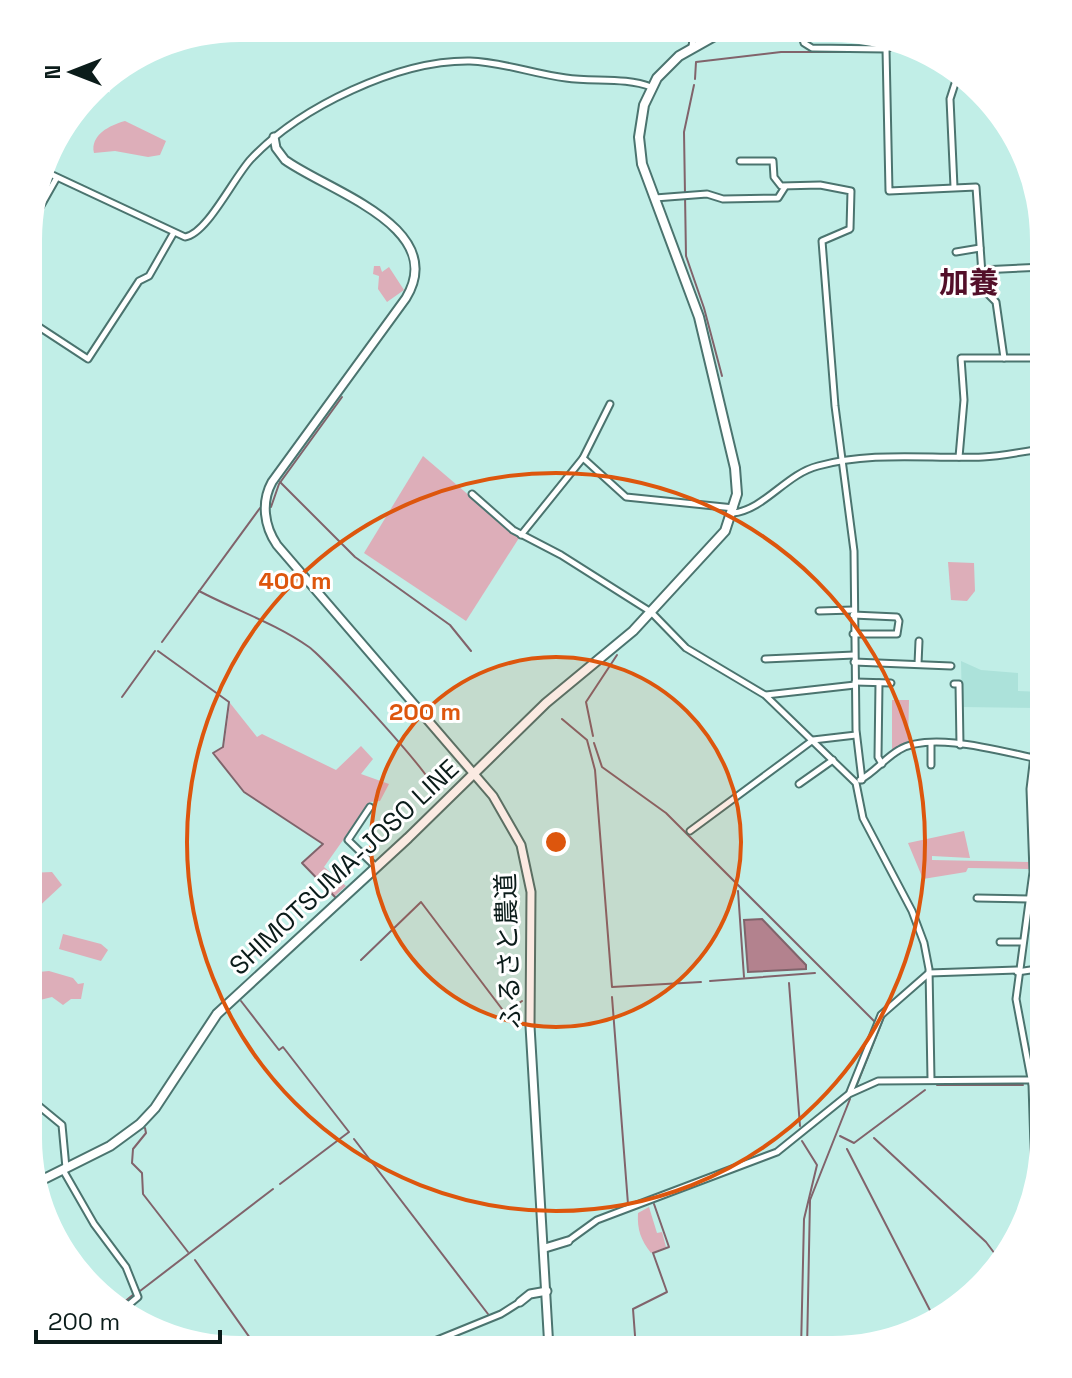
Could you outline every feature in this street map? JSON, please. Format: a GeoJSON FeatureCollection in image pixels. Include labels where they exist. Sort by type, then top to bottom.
{"type":"FeatureCollection","features":[{"type":"Feature","properties":{"kind":"main road","name":"SHIMOTSUMA-JOSO LINE"},"geometry":{"type":"LineString","coordinates":[[47,1178],[119,1141],[140,1124],[155,1108],[217,1014],[376,867],[552,696],[612,649],[716,544],[733,511],[735,468],[707,347],[642,164],[639,137],[642,111],[651,87],[666,67],[702,42]]}},
{"type":"Feature","properties":{"kind":"street"},"geometry":{"type":"LineString","coordinates":[[691,48],[692,42]]}},
{"type":"Feature","properties":{"kind":"street"},"geometry":{"type":"LineString","coordinates":[[804,42],[812,48],[884,49]]}},
{"type":"Feature","properties":{"kind":"street"},"geometry":{"type":"LineString","coordinates":[[886,50],[889,191],[976,187],[983,289],[996,302],[1004,358]]}},
{"type":"Feature","properties":{"kind":"street"},"geometry":{"type":"LineString","coordinates":[[52,176],[185,237],[197,233],[240,172],[274,137],[378,80],[449,61],[501,63],[561,77],[651,87]]}},
{"type":"Feature","properties":{"kind":"street"},"geometry":{"type":"LineString","coordinates":[[954,187],[950,99],[955,84]]}},
{"type":"Feature","properties":{"kind":"street","name":"ふるさと農道"},"geometry":{"type":"LineString","coordinates":[[274,137],[277,151],[292,165],[400,231],[413,252],[415,268],[406,298],[272,482],[265,506],[268,528],[277,545],[474,773],[510,822],[529,877],[530,1026],[549,1336]]}},
{"type":"Feature","properties":{"kind":"street"},"geometry":{"type":"LineString","coordinates":[[740,161],[773,161],[776,180],[785,186],[820,185],[851,191],[850,229],[822,241],[835,406],[854,551],[853,634],[859,781],[863,818],[920,931],[929,973],[931,1079]]}},
{"type":"Feature","properties":{"kind":"street"},"geometry":{"type":"LineString","coordinates":[[48,193],[56,179]]}},
{"type":"Feature","properties":{"kind":"street"},"geometry":{"type":"LineString","coordinates":[[655,198],[684,194],[723,199],[778,198],[785,186]]}},
{"type":"Feature","properties":{"kind":"street"},"geometry":{"type":"LineString","coordinates":[[42,329],[88,359],[139,281],[149,276],[173,234]]}},
{"type":"Feature","properties":{"kind":"street"},"geometry":{"type":"LineString","coordinates":[[956,252],[980,248]]}},
{"type":"Feature","properties":{"kind":"street"},"geometry":{"type":"LineString","coordinates":[[981,270],[1030,268]]}},
{"type":"Feature","properties":{"kind":"street"},"geometry":{"type":"LineString","coordinates":[[959,457],[964,400],[961,358],[1030,358]]}},
{"type":"Feature","properties":{"kind":"street"},"geometry":{"type":"LineString","coordinates":[[521,535],[583,458],[610,404]]}},
{"type":"Feature","properties":{"kind":"street"},"geometry":{"type":"LineString","coordinates":[[583,458],[626,497],[733,511],[745,510],[810,468],[844,461],[892,455],[959,457],[1030,450]]}},
{"type":"Feature","properties":{"kind":"street"},"geometry":{"type":"LineString","coordinates":[[472,494],[521,535],[561,555],[651,612],[686,648],[765,695],[859,781]]}},
{"type":"Feature","properties":{"kind":"street"},"geometry":{"type":"LineString","coordinates":[[819,611],[897,617],[899,621],[897,634],[853,634]]}},
{"type":"Feature","properties":{"kind":"street"},"geometry":{"type":"LineString","coordinates":[[918,664],[919,641]]}},
{"type":"Feature","properties":{"kind":"street"},"geometry":{"type":"LineString","coordinates":[[765,659],[854,659],[951,666]]}},
{"type":"Feature","properties":{"kind":"street"},"geometry":{"type":"LineString","coordinates":[[879,683],[878,757],[882,764]]}},
{"type":"Feature","properties":{"kind":"street"},"geometry":{"type":"LineString","coordinates":[[765,695],[855,684],[891,683]]}},
{"type":"Feature","properties":{"kind":"street"},"geometry":{"type":"LineString","coordinates":[[954,684],[959,684],[960,745]]}},
{"type":"Feature","properties":{"kind":"street"},"geometry":{"type":"LineString","coordinates":[[690,831],[813,740],[856,735]]}},
{"type":"Feature","properties":{"kind":"street"},"geometry":{"type":"LineString","coordinates":[[931,743],[931,765]]}},
{"type":"Feature","properties":{"kind":"street"},"geometry":{"type":"LineString","coordinates":[[859,781],[901,748],[931,743],[1030,757]]}},
{"type":"Feature","properties":{"kind":"street"},"geometry":{"type":"LineString","coordinates":[[799,784],[833,760]]}},
{"type":"Feature","properties":{"kind":"street"},"geometry":{"type":"LineString","coordinates":[[370,807],[348,840],[376,867]]}},
{"type":"Feature","properties":{"kind":"street"},"geometry":{"type":"LineString","coordinates":[[1030,895],[1017,971],[1016,1009],[1030,1073]]}},
{"type":"Feature","properties":{"kind":"street"},"geometry":{"type":"LineString","coordinates":[[977,898],[1029,899]]}},
{"type":"Feature","properties":{"kind":"street"},"geometry":{"type":"LineString","coordinates":[[1000,942],[1022,942]]}},
{"type":"Feature","properties":{"kind":"street"},"geometry":{"type":"LineString","coordinates":[[849,1094],[881,1015],[929,973],[1030,970]]}},
{"type":"Feature","properties":{"kind":"street"},"geometry":{"type":"LineString","coordinates":[[545,1248],[568,1241],[597,1220],[777,1152],[849,1094],[878,1081],[1030,1082]]}},
{"type":"Feature","properties":{"kind":"street"},"geometry":{"type":"LineString","coordinates":[[42,1109],[62,1125],[64,1170],[94,1224],[130,1274],[138,1297],[131,1303]]}},
{"type":"Feature","properties":{"kind":"street"},"geometry":{"type":"LineString","coordinates":[[447,1336],[501,1314],[530,1294],[547,1291]]}},
{"type":"Feature","properties":{"kind":"shaded area"},"geometry":{"type":"Polygon","coordinates":[[[125,121],[166,141],[160,155],[148,157],[115,151],[94,153],[98,136],[125,121]]]}},
{"type":"Feature","properties":{"kind":"shaded area"},"geometry":{"type":"Polygon","coordinates":[[[374,266],[380,266],[382,272],[389,267],[404,290],[387,302],[378,289],[379,276],[373,274],[374,266]]]}},
{"type":"Feature","properties":{"kind":"shaded area"},"geometry":{"type":"Polygon","coordinates":[[[423,456],[519,538],[466,621],[364,553],[423,456]]]}},
{"type":"Feature","properties":{"kind":"shaded area"},"geometry":{"type":"Polygon","coordinates":[[[948,562],[974,563],[975,591],[967,601],[951,600],[948,562]]]}},
{"type":"Feature","properties":{"kind":"shaded area"},"geometry":{"type":"Polygon","coordinates":[[[961,661],[981,670],[1018,673],[1018,691],[1030,692],[1030,708],[962,707],[961,661]]]}},
{"type":"Feature","properties":{"kind":"shaded area"},"geometry":{"type":"Polygon","coordinates":[[[892,700],[909,700],[908,744],[892,754],[892,700]]]}},
{"type":"Feature","properties":{"kind":"shaded area"},"geometry":{"type":"Polygon","coordinates":[[[230,703],[257,737],[262,734],[336,770],[361,746],[373,759],[361,774],[389,784],[380,801],[370,802],[324,867],[346,886],[335,896],[303,863],[324,844],[245,792],[214,753],[224,747],[230,703]]]}},
{"type":"Feature","properties":{"kind":"shaded area"},"geometry":{"type":"Polygon","coordinates":[[[964,831],[970,858],[932,856],[932,860],[1030,862],[1030,869],[968,868],[966,872],[923,879],[908,843],[964,831]]]}},
{"type":"Feature","properties":{"kind":"shaded area"},"geometry":{"type":"Polygon","coordinates":[[[42,872],[52,872],[62,885],[42,904],[42,872]]]}},
{"type":"Feature","properties":{"kind":"shaded area"},"geometry":{"type":"Polygon","coordinates":[[[762,919],[806,965],[806,969],[748,972],[744,920],[762,919]]]}},
{"type":"Feature","properties":{"kind":"shaded area"},"geometry":{"type":"Polygon","coordinates":[[[63,934],[101,944],[108,950],[101,961],[59,949],[63,934]]]}},
{"type":"Feature","properties":{"kind":"shaded area"},"geometry":{"type":"Polygon","coordinates":[[[42,972],[73,978],[78,984],[84,983],[81,999],[71,999],[63,1005],[52,997],[42,1000],[42,972]]]}},
{"type":"Feature","properties":{"kind":"shaded area"},"geometry":{"type":"Polygon","coordinates":[[[649,1207],[657,1233],[662,1232],[666,1247],[651,1253],[640,1234],[638,1219],[638,1213],[649,1207]]]}},
{"type":"Feature","properties":{"kind":"waterway"},"geometry":{"type":"LineString","coordinates":[[695,79],[696,62],[781,52],[884,52]]}},
{"type":"Feature","properties":{"kind":"waterway"},"geometry":{"type":"LineString","coordinates":[[694,85],[684,132],[686,256],[722,376]]}},
{"type":"Feature","properties":{"kind":"waterway"},"geometry":{"type":"LineString","coordinates":[[271,507],[279,484],[342,397]]}},
{"type":"Feature","properties":{"kind":"waterway"},"geometry":{"type":"LineString","coordinates":[[280,482],[355,557],[450,625],[471,651]]}},
{"type":"Feature","properties":{"kind":"waterway"},"geometry":{"type":"LineString","coordinates":[[162,642],[260,508]]}},
{"type":"Feature","properties":{"kind":"waterway"},"geometry":{"type":"LineString","coordinates":[[199,591],[309,647],[398,742],[434,789]]}},
{"type":"Feature","properties":{"kind":"waterway"},"geometry":{"type":"LineString","coordinates":[[122,697],[155,651]]}},
{"type":"Feature","properties":{"kind":"waterway"},"geometry":{"type":"LineString","coordinates":[[158,651],[229,702],[223,747],[213,753],[244,792],[323,844],[302,863],[335,897]]}},
{"type":"Feature","properties":{"kind":"waterway"},"geometry":{"type":"LineString","coordinates":[[593,736],[586,702],[617,655]]}},
{"type":"Feature","properties":{"kind":"waterway"},"geometry":{"type":"LineString","coordinates":[[562,719],[587,740],[595,770],[612,987],[701,982]]}},
{"type":"Feature","properties":{"kind":"waterway"},"geometry":{"type":"LineString","coordinates":[[594,743],[602,767],[666,813],[874,1021]]}},
{"type":"Feature","properties":{"kind":"waterway"},"geometry":{"type":"LineString","coordinates":[[738,891],[744,977]]}},
{"type":"Feature","properties":{"kind":"waterway"},"geometry":{"type":"LineString","coordinates":[[361,960],[421,902],[505,1013],[522,1001]]}},
{"type":"Feature","properties":{"kind":"waterway"},"geometry":{"type":"LineString","coordinates":[[1024,958],[1030,908]]}},
{"type":"Feature","properties":{"kind":"waterway"},"geometry":{"type":"LineString","coordinates":[[710,981],[815,973]]}},
{"type":"Feature","properties":{"kind":"waterway"},"geometry":{"type":"LineString","coordinates":[[915,989],[926,980]]}},
{"type":"Feature","properties":{"kind":"waterway"},"geometry":{"type":"LineString","coordinates":[[789,983],[800,1126]]}},
{"type":"Feature","properties":{"kind":"waterway"},"geometry":{"type":"LineString","coordinates":[[612,997],[628,1204]]}},
{"type":"Feature","properties":{"kind":"waterway"},"geometry":{"type":"LineString","coordinates":[[241,1001],[279,1050],[283,1047],[349,1132],[280,1184]]}},
{"type":"Feature","properties":{"kind":"waterway"},"geometry":{"type":"LineString","coordinates":[[856,1087],[884,1017],[892,1008]]}},
{"type":"Feature","properties":{"kind":"waterway"},"geometry":{"type":"LineString","coordinates":[[937,1085],[1023,1085]]}},
{"type":"Feature","properties":{"kind":"waterway"},"geometry":{"type":"LineString","coordinates":[[840,1136],[854,1143],[925,1090]]}},
{"type":"Feature","properties":{"kind":"waterway"},"geometry":{"type":"LineString","coordinates":[[807,1336],[810,1200],[850,1099]]}},
{"type":"Feature","properties":{"kind":"waterway"},"geometry":{"type":"LineString","coordinates":[[145,1128],[146,1133],[133,1149],[132,1163],[142,1173],[143,1194],[188,1252]]}},
{"type":"Feature","properties":{"kind":"waterway"},"geometry":{"type":"LineString","coordinates":[[874,1138],[994,1252]]}},
{"type":"Feature","properties":{"kind":"waterway"},"geometry":{"type":"LineString","coordinates":[[354,1139],[488,1314]]}},
{"type":"Feature","properties":{"kind":"waterway"},"geometry":{"type":"LineString","coordinates":[[801,1336],[804,1219],[817,1165],[802,1141]]}},
{"type":"Feature","properties":{"kind":"waterway"},"geometry":{"type":"LineString","coordinates":[[847,1149],[930,1310]]}},
{"type":"Feature","properties":{"kind":"waterway"},"geometry":{"type":"LineString","coordinates":[[140,1291],[273,1189]]}},
{"type":"Feature","properties":{"kind":"waterway"},"geometry":{"type":"LineString","coordinates":[[635,1336],[633,1309],[667,1292],[653,1253],[669,1247],[654,1204]]}},
{"type":"Feature","properties":{"kind":"waterway"},"geometry":{"type":"LineString","coordinates":[[195,1260],[249,1336]]}},
{"type":"Feature","properties":{"kind":"waterway"},"geometry":{"type":"LineString","coordinates":[[126,1300],[134,1294]]}},
{"type":"Feature","properties":{"kind":"district","name":"加養"},"geometry":{"type":"Point","coordinates":[969,283]}}]}
